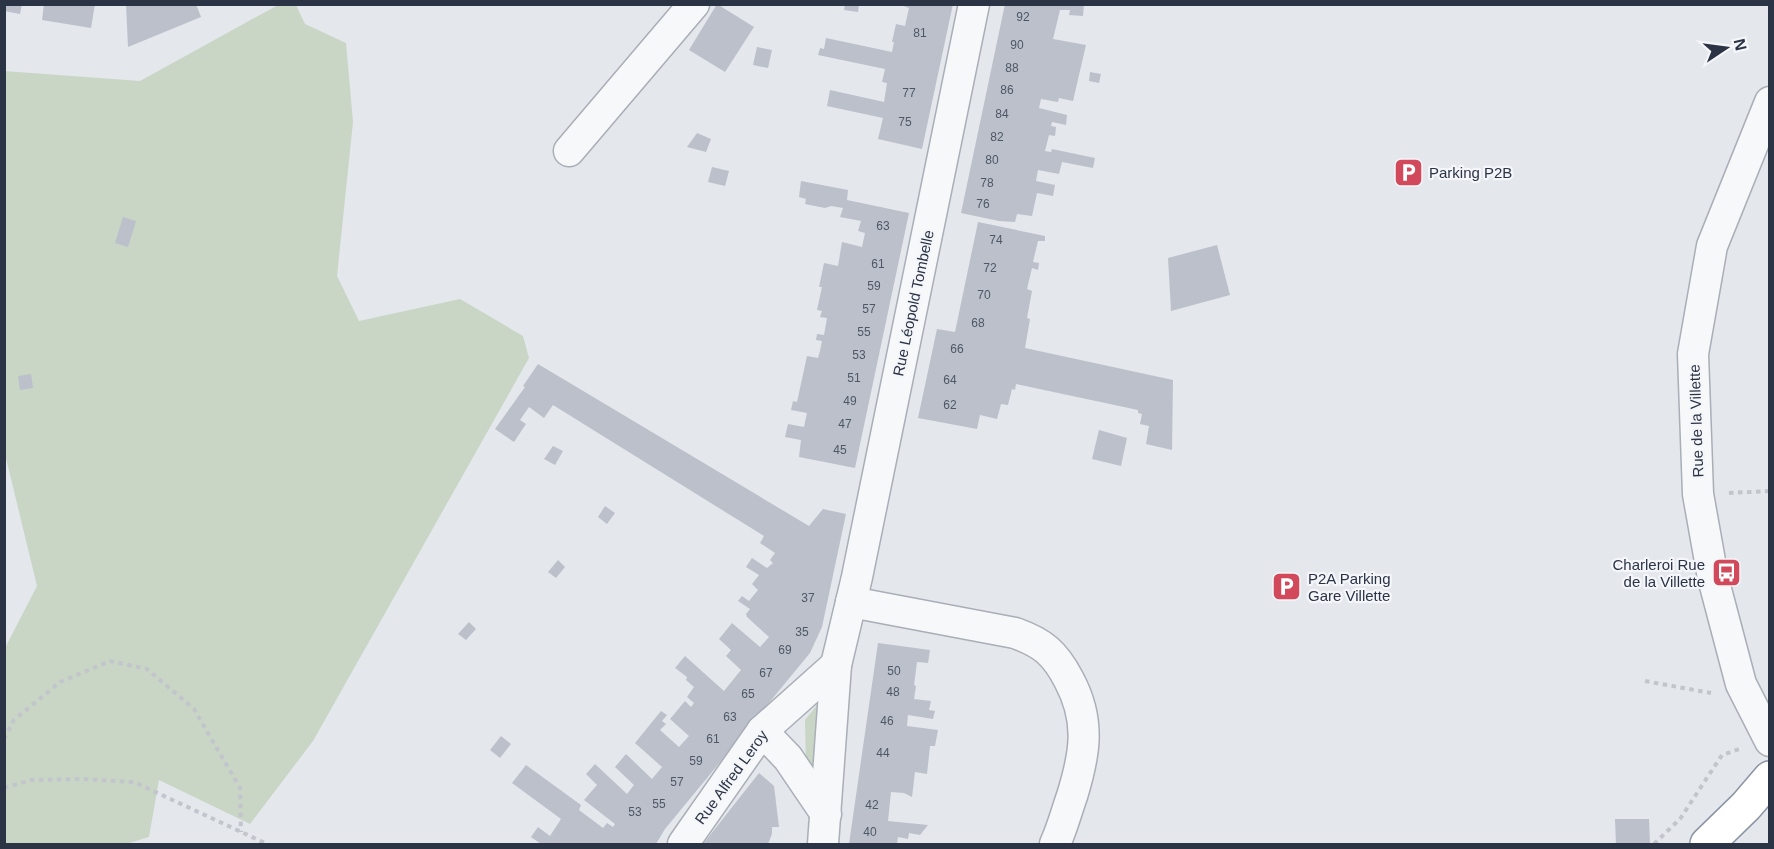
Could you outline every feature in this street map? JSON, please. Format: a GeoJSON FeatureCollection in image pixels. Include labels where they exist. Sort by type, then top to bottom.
{"type":"FeatureCollection","features":[{"type":"Feature","properties":{"kind":"highway"},"geometry":{"type":"LineString","coordinates":[[1707,844],[1746,806],[1770,778]]}},
{"type":"Feature","properties":{"kind":"street"},"geometry":{"type":"LineString","coordinates":[[569,151],[694,4]]}},
{"type":"Feature","properties":{"kind":"street","name":"Rue Léopold Tombelle"},"geometry":{"type":"LineString","coordinates":[[823,844],[836,665],[851,602],[974,4]]}},
{"type":"Feature","properties":{"kind":"street","name":"Rue de la Villette"},"geometry":{"type":"LineString","coordinates":[[1769,739],[1741,684],[1713,578],[1698,494],[1694,354],[1712,246],[1770,102]]}},
{"type":"Feature","properties":{"kind":"street"},"geometry":{"type":"LineString","coordinates":[[851,602],[1015,633],[1034,639],[1045,647],[1063,668],[1077,695],[1083,716],[1085,743],[1080,770],[1061,830],[1054,844]]}},
{"type":"Feature","properties":{"kind":"street","name":"Rue Alfred Leroy"},"geometry":{"type":"LineString","coordinates":[[683,844],[762,731],[836,665]]}},
{"type":"Feature","properties":{"kind":"street"},"geometry":{"type":"LineString","coordinates":[[762,731],[788,758],[826,814]]}},
{"type":"Feature","properties":{"kind":"path"},"geometry":{"type":"LineString","coordinates":[[1698,494],[1770,491]]}},
{"type":"Feature","properties":{"kind":"path"},"geometry":{"type":"LineString","coordinates":[[4,739],[14,720],[60,682],[110,661],[147,669],[194,709],[240,788],[241,832]]}},
{"type":"Feature","properties":{"kind":"path"},"geometry":{"type":"LineString","coordinates":[[1646,681],[1712,693],[1741,684]]}},
{"type":"Feature","properties":{"kind":"path"},"geometry":{"type":"LineString","coordinates":[[1654,844],[1680,819],[1722,755],[1769,739]]}},
{"type":"Feature","properties":{"kind":"path"},"geometry":{"type":"LineString","coordinates":[[4,788],[31,780],[134,782],[267,844]]}},
{"type":"Feature","properties":{"kind":"green space"},"geometry":{"type":"Polygon","coordinates":[[[278,5],[296,5],[305,24],[346,43],[353,122],[337,276],[359,321],[460,299],[523,336],[529,358],[313,741],[250,824],[159,780],[149,837],[126,844],[5,844],[5,648],[37,586],[5,454],[4,71],[140,81],[278,5]]]}},
{"type":"Feature","properties":{"kind":"green space"},"geometry":{"type":"Polygon","coordinates":[[[822,699],[819,769],[806,769],[805,720],[822,699]]]}},
{"type":"Feature","properties":{"kind":"building"},"geometry":{"type":"Polygon","coordinates":[[[4,4],[22,4],[20,14],[4,11],[4,4]]]}},
{"type":"Feature","properties":{"kind":"building"},"geometry":{"type":"Polygon","coordinates":[[[44,4],[95,4],[91,28],[42,20],[44,4]]]}},
{"type":"Feature","properties":{"kind":"building"},"geometry":{"type":"Polygon","coordinates":[[[126,4],[196,4],[201,17],[128,47],[126,4]]]}},
{"type":"Feature","properties":{"kind":"building"},"geometry":{"type":"Polygon","coordinates":[[[717,4],[754,27],[725,72],[689,50],[717,4]]]}},
{"type":"Feature","properties":{"kind":"building"},"geometry":{"type":"Polygon","coordinates":[[[845,4],[859,4],[858,12],[844,10],[845,4]]]}},
{"type":"Feature","properties":{"kind":"building"},"geometry":{"type":"Polygon","coordinates":[[[898,4],[953,4],[922,149],[878,139],[883,118],[827,106],[830,90],[884,102],[887,83],[882,82],[885,69],[818,55],[820,48],[824,49],[826,38],[892,52],[896,24],[905,26],[909,8],[898,4]]]}},
{"type":"Feature","properties":{"kind":"building"},"geometry":{"type":"Polygon","coordinates":[[[1005,4],[1084,4],[1083,16],[1069,15],[1070,10],[1060,10],[1053,39],[1086,45],[1073,101],[1059,98],[1058,102],[1041,99],[1039,108],[1067,115],[1066,125],[1052,122],[1051,126],[1056,127],[1055,136],[1049,135],[1045,151],[1051,152],[1052,149],[1095,158],[1093,168],[1062,162],[1059,174],[1038,170],[1036,181],[1055,185],[1053,196],[1037,193],[1032,216],[1017,214],[1015,222],[961,213],[1005,4]]]}},
{"type":"Feature","properties":{"kind":"building"},"geometry":{"type":"Polygon","coordinates":[[[757,47],[772,50],[768,68],[753,65],[757,47]]]}},
{"type":"Feature","properties":{"kind":"building"},"geometry":{"type":"Polygon","coordinates":[[[1090,72],[1101,74],[1099,83],[1089,81],[1090,72]]]}},
{"type":"Feature","properties":{"kind":"building"},"geometry":{"type":"Polygon","coordinates":[[[697,133],[711,139],[706,152],[687,147],[697,133]]]}},
{"type":"Feature","properties":{"kind":"building"},"geometry":{"type":"Polygon","coordinates":[[[712,167],[729,171],[725,186],[708,182],[712,167]]]}},
{"type":"Feature","properties":{"kind":"building"},"geometry":{"type":"Polygon","coordinates":[[[801,181],[848,190],[847,200],[909,213],[855,468],[799,457],[801,440],[785,437],[788,424],[804,427],[807,413],[791,410],[793,401],[797,402],[807,356],[818,358],[822,341],[816,340],[817,334],[824,335],[827,318],[820,317],[822,311],[817,310],[824,263],[838,266],[842,242],[862,247],[865,233],[858,231],[861,221],[840,217],[843,208],[831,206],[825,208],[805,204],[806,199],[799,197],[801,181]]]}},
{"type":"Feature","properties":{"kind":"building"},"geometry":{"type":"Polygon","coordinates":[[[123,217],[136,221],[128,247],[115,243],[123,217]]]}},
{"type":"Feature","properties":{"kind":"building"},"geometry":{"type":"Polygon","coordinates":[[[978,222],[1045,236],[1045,241],[1038,241],[1033,262],[1039,263],[1038,270],[1032,268],[1027,289],[1032,291],[1025,348],[1173,380],[1172,450],[1146,444],[1149,426],[1140,424],[1142,414],[1138,413],[1138,410],[1016,384],[1015,390],[1012,389],[1008,405],[1001,404],[997,419],[980,415],[977,429],[918,418],[937,329],[955,332],[978,222]]]}},
{"type":"Feature","properties":{"kind":"building"},"geometry":{"type":"Polygon","coordinates":[[[1217,245],[1230,295],[1171,311],[1168,258],[1217,245]]]}},
{"type":"Feature","properties":{"kind":"building"},"geometry":{"type":"Polygon","coordinates":[[[538,364],[809,526],[823,509],[846,514],[822,627],[810,653],[665,829],[656,844],[541,844],[531,837],[538,827],[550,836],[561,819],[512,783],[526,765],[581,805],[579,810],[603,828],[607,823],[613,827],[615,824],[584,800],[597,785],[586,774],[595,764],[627,794],[634,785],[615,767],[626,754],[652,779],[662,767],[635,743],[661,711],[667,715],[662,721],[666,724],[660,730],[679,747],[689,736],[670,719],[685,701],[691,707],[694,703],[687,697],[694,687],[686,680],[687,677],[675,668],[685,656],[724,691],[741,670],[726,656],[731,650],[719,639],[732,623],[760,647],[769,637],[747,617],[746,614],[750,609],[738,601],[742,596],[749,601],[758,590],[752,584],[759,575],[746,567],[752,558],[767,568],[773,563],[770,560],[775,553],[760,543],[764,536],[553,405],[544,418],[529,407],[520,420],[526,424],[514,442],[495,429],[525,387],[523,386],[538,364]]]}},
{"type":"Feature","properties":{"kind":"building"},"geometry":{"type":"Polygon","coordinates":[[[31,374],[33,388],[20,390],[18,376],[31,374]]]}},
{"type":"Feature","properties":{"kind":"building"},"geometry":{"type":"Polygon","coordinates":[[[1099,430],[1127,438],[1121,466],[1092,459],[1099,430]]]}},
{"type":"Feature","properties":{"kind":"building"},"geometry":{"type":"Polygon","coordinates":[[[553,446],[563,451],[555,465],[544,459],[553,446]]]}},
{"type":"Feature","properties":{"kind":"building"},"geometry":{"type":"Polygon","coordinates":[[[605,506],[615,513],[607,524],[598,517],[605,506]]]}},
{"type":"Feature","properties":{"kind":"building"},"geometry":{"type":"Polygon","coordinates":[[[558,560],[565,567],[556,578],[548,572],[558,560]]]}},
{"type":"Feature","properties":{"kind":"building"},"geometry":{"type":"Polygon","coordinates":[[[469,622],[476,629],[466,640],[458,634],[469,622]]]}},
{"type":"Feature","properties":{"kind":"building"},"geometry":{"type":"Polygon","coordinates":[[[878,643],[930,650],[928,663],[917,662],[914,699],[931,701],[929,710],[935,711],[933,719],[908,715],[907,726],[938,730],[935,746],[930,746],[927,774],[915,772],[912,797],[904,793],[891,792],[888,821],[928,825],[920,835],[909,833],[908,839],[898,837],[897,844],[849,844],[878,643]]]}},
{"type":"Feature","properties":{"kind":"building"},"geometry":{"type":"Polygon","coordinates":[[[501,736],[511,744],[500,758],[490,750],[501,736]]]}},
{"type":"Feature","properties":{"kind":"building"},"geometry":{"type":"Polygon","coordinates":[[[759,773],[774,786],[779,827],[772,827],[768,844],[703,844],[759,773]]]}},
{"type":"Feature","properties":{"kind":"building"},"geometry":{"type":"Polygon","coordinates":[[[1615,819],[1649,819],[1650,844],[1616,844],[1615,819]]]}},
{"type":"Feature","properties":{"kind":"place","name":"Parking P2B"},"geometry":{"type":"Point","coordinates":[1408,172]}},
{"type":"Feature","properties":{"kind":"place","name":"Charleroi Rue de la Villette"},"geometry":{"type":"Point","coordinates":[1726,573]}},
{"type":"Feature","properties":{"kind":"place","name":"P2A Parking Gare Villette"},"geometry":{"type":"Point","coordinates":[1287,587]}}]}
